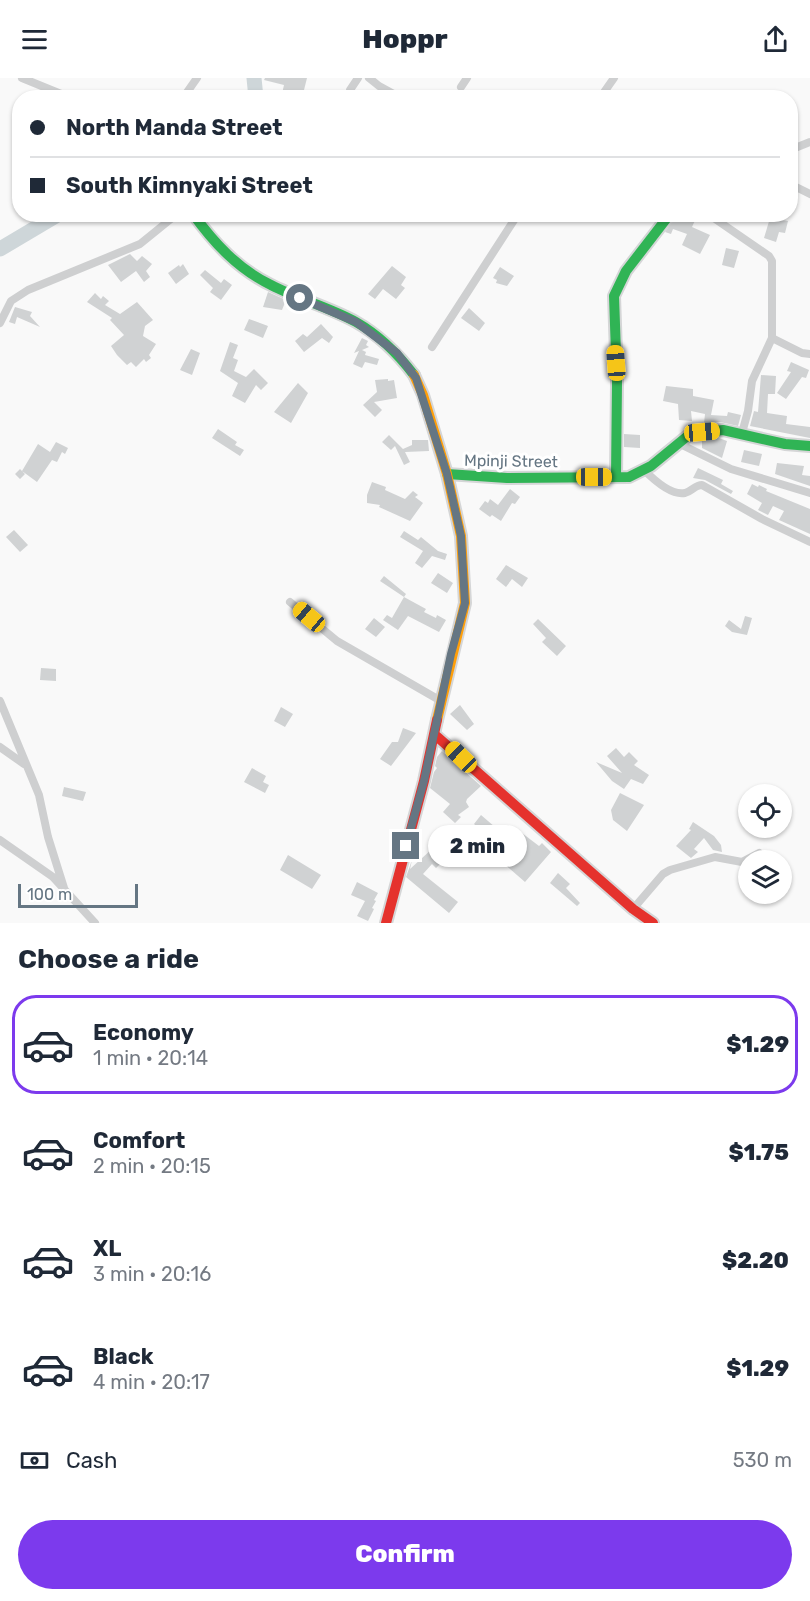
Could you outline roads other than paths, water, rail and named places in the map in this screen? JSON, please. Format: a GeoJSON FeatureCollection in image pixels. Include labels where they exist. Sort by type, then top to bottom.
{"type":"FeatureCollection","features":[{"type":"Feature","properties":{"kind":"street"},"geometry":{"type":"LineString","coordinates":[[22,78],[51,90]]}},
{"type":"Feature","properties":{"kind":"street"},"geometry":{"type":"LineString","coordinates":[[369,78],[386,90]]}},
{"type":"Feature","properties":{"kind":"street"},"geometry":{"type":"LineString","coordinates":[[461,87],[467,78]]}},
{"type":"Feature","properties":{"kind":"street"},"geometry":{"type":"LineString","coordinates":[[0,323],[11,301],[28,290],[140,244],[167,222]]}},
{"type":"Feature","properties":{"kind":"street"},"geometry":{"type":"LineString","coordinates":[[199,222],[214,243],[243,268],[270,285],[356,322],[397,353],[416,378],[423,394],[446,470],[461,536],[466,593],[424,781],[386,923]]}},
{"type":"Feature","properties":{"kind":"street"},"geometry":{"type":"LineString","coordinates":[[432,347],[513,222]]}},
{"type":"Feature","properties":{"kind":"street"},"geometry":{"type":"LineString","coordinates":[[616,477],[617,382],[614,296],[626,271],[664,222]]}},
{"type":"Feature","properties":{"kind":"street"},"geometry":{"type":"LineString","coordinates":[[720,222],[772,258],[772,338],[752,381],[742,433]]}},
{"type":"Feature","properties":{"kind":"street"},"geometry":{"type":"LineString","coordinates":[[772,338],[802,353],[810,354]]}},
{"type":"Feature","properties":{"kind":"street","name":"Mpinji Street"},"geometry":{"type":"LineString","coordinates":[[446,470],[507,478],[629,477],[644,470],[696,432],[723,430],[785,444],[810,446]]}},
{"type":"Feature","properties":{"kind":"street"},"geometry":{"type":"LineString","coordinates":[[678,443],[731,469],[810,493]]}},
{"type":"Feature","properties":{"kind":"street"},"geometry":{"type":"LineString","coordinates":[[644,470],[660,484],[678,492],[688,492],[702,485],[762,519],[810,542]]}},
{"type":"Feature","properties":{"kind":"street"},"geometry":{"type":"LineString","coordinates":[[290,602],[337,641],[441,701]]}},
{"type":"Feature","properties":{"kind":"street"},"geometry":{"type":"LineString","coordinates":[[0,701],[39,795],[48,837],[64,888]]}},
{"type":"Feature","properties":{"kind":"street"},"geometry":{"type":"LineString","coordinates":[[434,734],[633,909],[653,923]]}},
{"type":"Feature","properties":{"kind":"street"},"geometry":{"type":"LineString","coordinates":[[0,747],[26,765]]}},
{"type":"Feature","properties":{"kind":"street"},"geometry":{"type":"LineString","coordinates":[[0,840],[39,865],[64,888],[95,923]]}},
{"type":"Feature","properties":{"kind":"street"},"geometry":{"type":"LineString","coordinates":[[633,909],[663,874],[670,870],[715,857],[738,861]]}},
{"type":"Feature","properties":{"kind":"waterway"},"geometry":{"type":"LineString","coordinates":[[254,78],[255,90]]}},
{"type":"Feature","properties":{"kind":"waterway"},"geometry":{"type":"LineString","coordinates":[[0,249],[46,222]]}}]}
